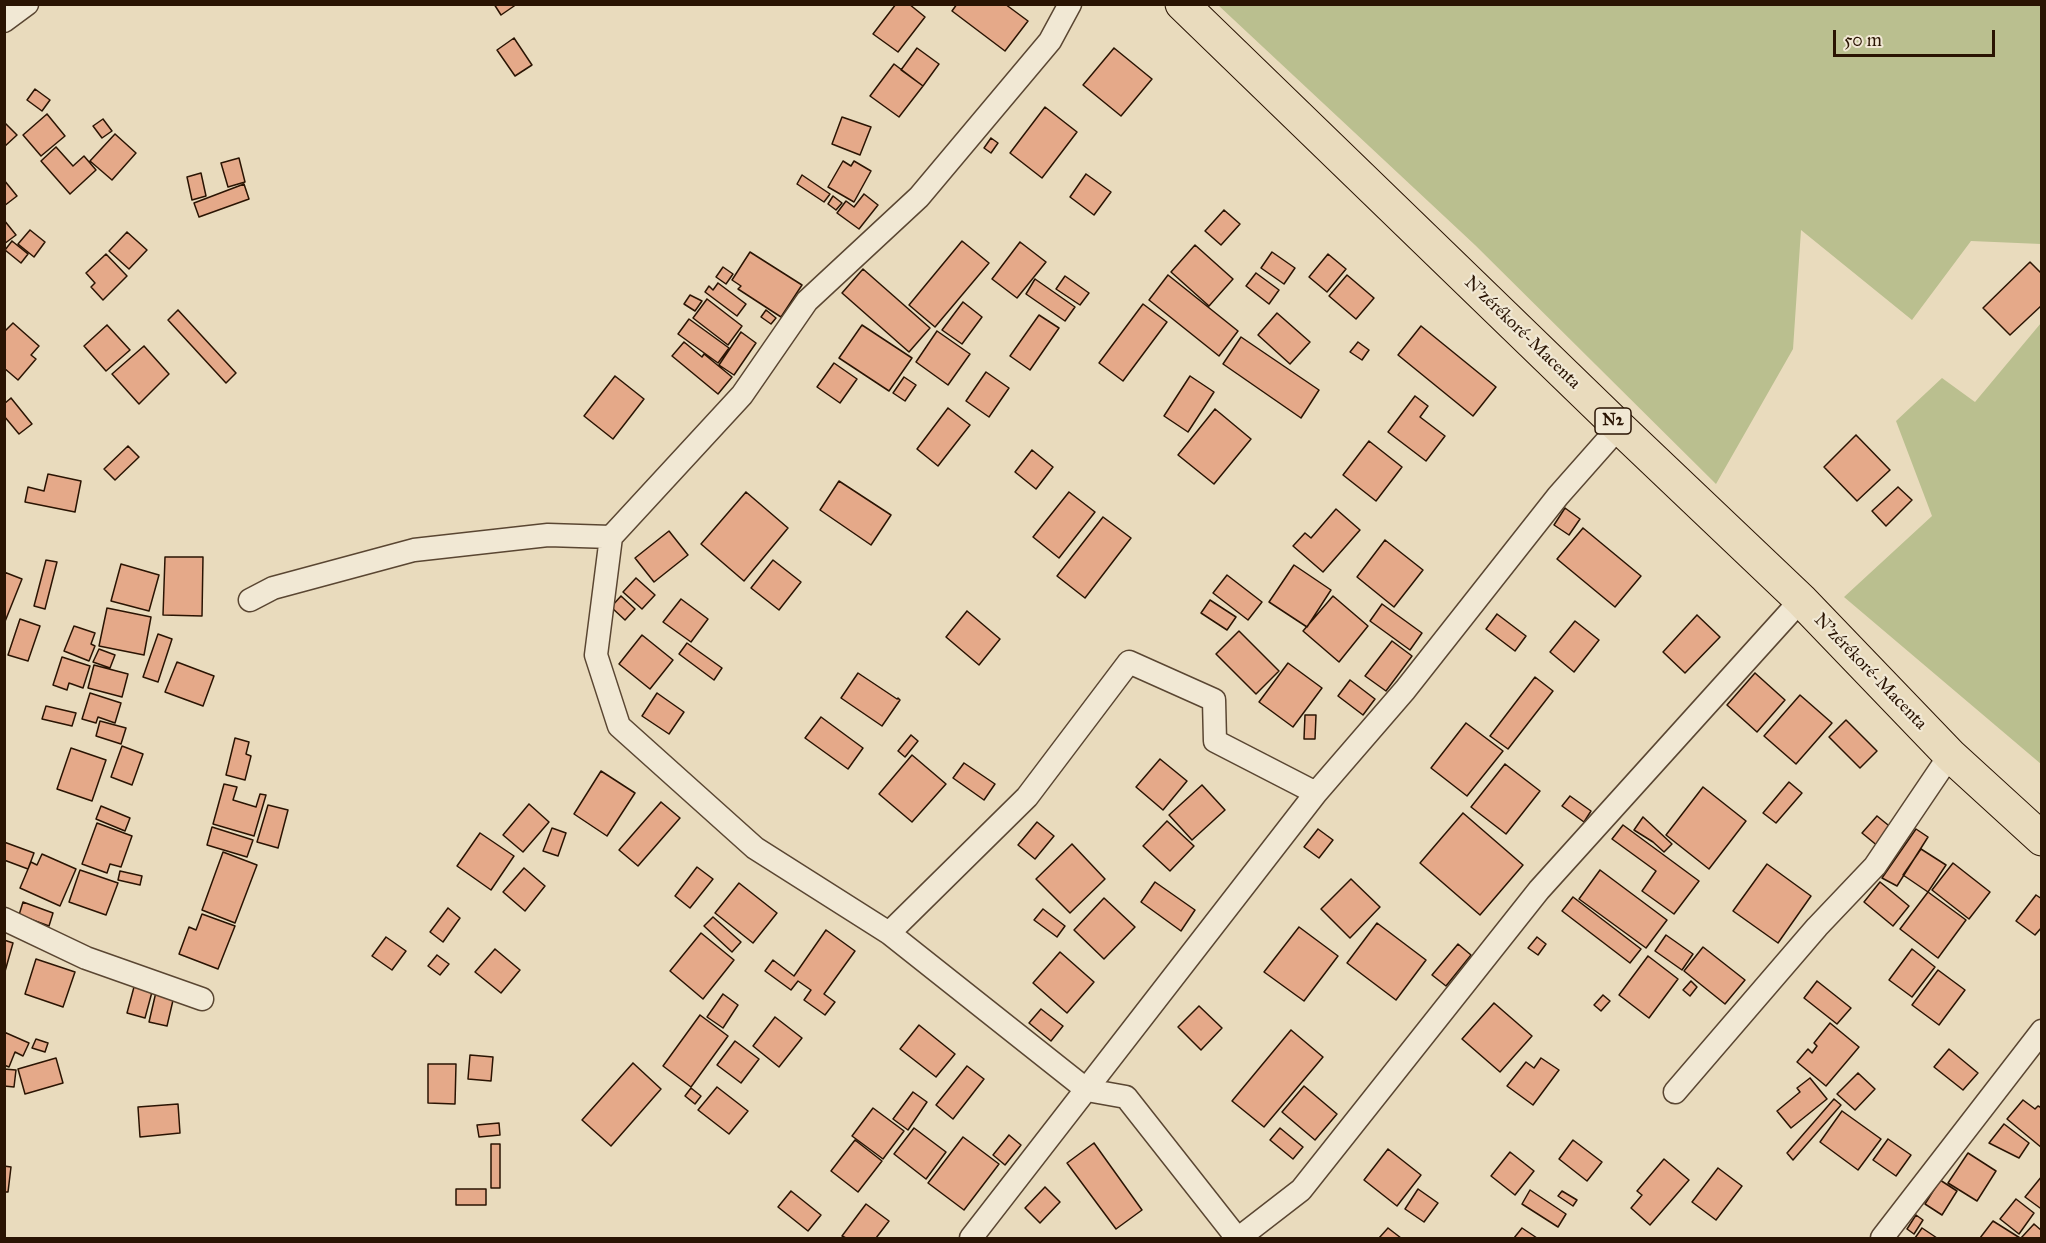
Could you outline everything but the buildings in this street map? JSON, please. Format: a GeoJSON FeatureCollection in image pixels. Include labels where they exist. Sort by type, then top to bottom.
{"type":"FeatureCollection","features":[{"type":"Feature","properties":{"kind":"highway","name":"N'zérékoré-Macenta"},"geometry":{"type":"LineString","coordinates":[[1182,4],[1801,600],[1950,755],[2042,839]]}},
{"type":"Feature","properties":{"kind":"street"},"geometry":{"type":"LineString","coordinates":[[4,21],[27,4]]}},
{"type":"Feature","properties":{"kind":"street"},"geometry":{"type":"LineString","coordinates":[[1070,4],[1050,40],[919,197],[807,301],[742,395],[611,537],[596,655],[619,726],[755,848],[889,933],[1087,1090],[1126,1097],[1238,1239],[1301,1190],[1539,890],[1801,600]]}},
{"type":"Feature","properties":{"kind":"street"},"geometry":{"type":"LineString","coordinates":[[971,1239],[1316,793],[1405,690],[1558,496],[1619,427]]}},
{"type":"Feature","properties":{"kind":"street"},"geometry":{"type":"LineString","coordinates":[[250,600],[273,588],[414,550],[548,535],[611,537]]}},
{"type":"Feature","properties":{"kind":"street"},"geometry":{"type":"LineString","coordinates":[[889,933],[1027,797],[1129,662],[1214,700],[1215,741],[1316,793]]}},
{"type":"Feature","properties":{"kind":"street"},"geometry":{"type":"LineString","coordinates":[[1675,1092],[1817,927],[1875,866],[1950,755]]}},
{"type":"Feature","properties":{"kind":"street"},"geometry":{"type":"LineString","coordinates":[[4,919],[86,958],[202,999]]}},
{"type":"Feature","properties":{"kind":"street"},"geometry":{"type":"LineString","coordinates":[[1882,1239],[2042,1030]]}},
{"type":"Feature","properties":{"kind":"green space"},"geometry":{"type":"Polygon","coordinates":[[[1218,5],[2041,5],[2041,244],[1971,241],[1912,320],[1801,230],[1793,349],[1716,484],[1475,245],[1218,5]]]}},
{"type":"Feature","properties":{"kind":"green space"},"geometry":{"type":"Polygon","coordinates":[[[2041,323],[2041,764],[1844,597],[1932,516],[1896,421],[1942,378],[1975,402],[2041,323]]]}}]}
